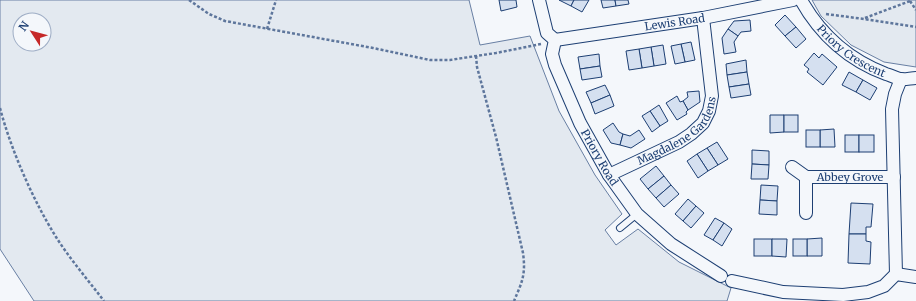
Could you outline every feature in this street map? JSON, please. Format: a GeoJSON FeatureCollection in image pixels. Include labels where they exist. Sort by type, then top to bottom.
{"type":"FeatureCollection","features":[{"type":"Feature","properties":{"kind":"street"},"geometry":{"type":"LineString","coordinates":[[539,0],[547,33],[555,40]]}},
{"type":"Feature","properties":{"kind":"street","name":"Lewis Road"},"geometry":{"type":"LineString","coordinates":[[555,40],[704,18],[793,0]]}},
{"type":"Feature","properties":{"kind":"street","name":"Priory Crescent"},"geometry":{"type":"LineString","coordinates":[[801,0],[821,30],[839,47],[861,62],[876,70],[901,79],[916,78]]}},
{"type":"Feature","properties":{"kind":"street","name":"Magdalene Gardens"},"geometry":{"type":"LineString","coordinates":[[609,175],[680,142],[703,123],[710,111],[712,96],[704,18]]}},
{"type":"Feature","properties":{"kind":"street","name":"Priory Road"},"geometry":{"type":"LineString","coordinates":[[555,40],[552,54],[555,64],[580,123],[609,175],[637,214],[672,244],[721,276]]}},
{"type":"Feature","properties":{"kind":"street"},"geometry":{"type":"LineString","coordinates":[[732,281],[782,292],[843,295],[868,292],[884,286],[896,274],[892,110],[895,94],[901,79]]}},
{"type":"Feature","properties":{"kind":"street","name":"Abbey Grove"},"geometry":{"type":"LineString","coordinates":[[792,167],[806,177],[894,177]]}},
{"type":"Feature","properties":{"kind":"street","name":"Abbey Grove"},"geometry":{"type":"LineString","coordinates":[[806,177],[806,213]]}},
{"type":"Feature","properties":{"kind":"street"},"geometry":{"type":"LineString","coordinates":[[896,274],[916,277]]}},
{"type":"Feature","properties":{"kind":"lane"},"geometry":{"type":"LineString","coordinates":[[620,228],[637,214]]}},
{"type":"Feature","properties":{"kind":"path"},"geometry":{"type":"LineString","coordinates":[[189,0],[209,14],[225,21],[430,60],[450,60],[476,56],[555,40]]}},
{"type":"Feature","properties":{"kind":"path"},"geometry":{"type":"LineString","coordinates":[[267,29],[276,0]]}},
{"type":"Feature","properties":{"kind":"path"},"geometry":{"type":"LineString","coordinates":[[864,18],[910,1],[916,10]]}},
{"type":"Feature","properties":{"kind":"path"},"geometry":{"type":"LineString","coordinates":[[808,12],[864,18],[916,27]]}},
{"type":"Feature","properties":{"kind":"path"},"geometry":{"type":"LineString","coordinates":[[476,56],[477,67],[496,137],[523,253],[525,267],[524,278],[514,301]]}},
{"type":"Feature","properties":{"kind":"path"},"geometry":{"type":"LineString","coordinates":[[0,108],[4,126],[20,164],[40,208],[56,238],[104,301]]}},
{"type":"Feature","properties":{"kind":"path"},"geometry":{"type":"LineString","coordinates":[[97,301],[100,296]]}},
{"type":"Feature","properties":{"kind":"shaded area"},"geometry":{"type":"Polygon","coordinates":[[[0,0],[469,0],[480,45],[530,36],[559,111],[595,175],[622,214],[605,230],[616,245],[638,229],[679,262],[731,288],[727,301],[34,301],[0,249],[0,0]]]}},
{"type":"Feature","properties":{"kind":"shaded area"},"geometry":{"type":"Polygon","coordinates":[[[812,0],[916,0],[916,67],[884,62],[851,45],[821,16],[812,0]]]}},
{"type":"Feature","properties":{"kind":"building"},"geometry":{"type":"Polygon","coordinates":[[[499,0],[516,0],[517,7],[501,11],[499,0]]]}},
{"type":"Feature","properties":{"kind":"building"},"geometry":{"type":"Polygon","coordinates":[[[559,0],[574,0],[571,6],[559,0]]]}},
{"type":"Feature","properties":{"kind":"building"},"geometry":{"type":"Polygon","coordinates":[[[574,0],[589,0],[582,12],[571,6],[574,0]]]}},
{"type":"Feature","properties":{"kind":"building"},"geometry":{"type":"Polygon","coordinates":[[[601,0],[615,0],[616,6],[603,8],[601,0]]]}},
{"type":"Feature","properties":{"kind":"building"},"geometry":{"type":"Polygon","coordinates":[[[615,0],[628,0],[629,4],[616,6],[615,0]]]}},
{"type":"Feature","properties":{"kind":"building"},"geometry":{"type":"Polygon","coordinates":[[[785,15],[796,27],[785,36],[775,25],[785,15]]]}},
{"type":"Feature","properties":{"kind":"building"},"geometry":{"type":"Polygon","coordinates":[[[750,20],[751,31],[741,32],[738,36],[728,29],[734,21],[750,20]]]}},
{"type":"Feature","properties":{"kind":"building"},"geometry":{"type":"Polygon","coordinates":[[[796,27],[806,39],[796,48],[785,36],[796,27]]]}},
{"type":"Feature","properties":{"kind":"building"},"geometry":{"type":"Polygon","coordinates":[[[728,29],[738,36],[734,42],[736,52],[724,54],[722,38],[728,29]]]}},
{"type":"Feature","properties":{"kind":"building"},"geometry":{"type":"Polygon","coordinates":[[[691,42],[695,60],[685,62],[681,44],[691,42]]]}},
{"type":"Feature","properties":{"kind":"building"},"geometry":{"type":"Polygon","coordinates":[[[681,44],[685,62],[675,64],[671,46],[681,44]]]}},
{"type":"Feature","properties":{"kind":"building"},"geometry":{"type":"Polygon","coordinates":[[[663,45],[666,64],[654,66],[651,47],[663,45]]]}},
{"type":"Feature","properties":{"kind":"building"},"geometry":{"type":"Polygon","coordinates":[[[651,47],[654,66],[642,68],[639,49],[651,47]]]}},
{"type":"Feature","properties":{"kind":"building"},"geometry":{"type":"Polygon","coordinates":[[[639,49],[642,68],[629,70],[626,51],[639,49]]]}},
{"type":"Feature","properties":{"kind":"building"},"geometry":{"type":"Polygon","coordinates":[[[814,53],[819,58],[822,54],[837,67],[823,85],[807,72],[809,69],[804,65],[814,53]]]}},
{"type":"Feature","properties":{"kind":"building"},"geometry":{"type":"Polygon","coordinates":[[[599,54],[600,66],[580,69],[578,57],[599,54]]]}},
{"type":"Feature","properties":{"kind":"building"},"geometry":{"type":"Polygon","coordinates":[[[746,60],[747,72],[727,75],[726,64],[746,60]]]}},
{"type":"Feature","properties":{"kind":"building"},"geometry":{"type":"Polygon","coordinates":[[[600,66],[602,77],[582,80],[580,69],[600,66]]]}},
{"type":"Feature","properties":{"kind":"building"},"geometry":{"type":"Polygon","coordinates":[[[747,72],[749,84],[729,87],[727,75],[747,72]]]}},
{"type":"Feature","properties":{"kind":"building"},"geometry":{"type":"Polygon","coordinates":[[[849,72],[863,80],[856,92],[842,85],[849,72]]]}},
{"type":"Feature","properties":{"kind":"building"},"geometry":{"type":"Polygon","coordinates":[[[863,80],[877,88],[870,100],[856,92],[863,80]]]}},
{"type":"Feature","properties":{"kind":"building"},"geometry":{"type":"Polygon","coordinates":[[[749,84],[751,95],[731,98],[729,87],[749,84]]]}},
{"type":"Feature","properties":{"kind":"building"},"geometry":{"type":"Polygon","coordinates":[[[605,85],[610,95],[591,103],[586,92],[605,85]]]}},
{"type":"Feature","properties":{"kind":"building"},"geometry":{"type":"Polygon","coordinates":[[[699,91],[700,102],[688,110],[683,101],[688,97],[687,92],[699,91]]]}},
{"type":"Feature","properties":{"kind":"building"},"geometry":{"type":"Polygon","coordinates":[[[610,95],[614,106],[595,114],[591,103],[610,95]]]}},
{"type":"Feature","properties":{"kind":"building"},"geometry":{"type":"Polygon","coordinates":[[[677,96],[680,102],[683,101],[688,110],[686,112],[687,114],[677,120],[666,103],[677,96]]]}},
{"type":"Feature","properties":{"kind":"building"},"geometry":{"type":"Polygon","coordinates":[[[659,105],[668,121],[660,126],[650,111],[659,105]]]}},
{"type":"Feature","properties":{"kind":"building"},"geometry":{"type":"Polygon","coordinates":[[[650,111],[660,126],[652,132],[642,116],[650,111]]]}},
{"type":"Feature","properties":{"kind":"building"},"geometry":{"type":"Polygon","coordinates":[[[770,115],[784,115],[784,132],[770,133],[770,115]]]}},
{"type":"Feature","properties":{"kind":"building"},"geometry":{"type":"Polygon","coordinates":[[[784,115],[798,115],[798,132],[784,132],[784,115]]]}},
{"type":"Feature","properties":{"kind":"building"},"geometry":{"type":"Polygon","coordinates":[[[613,123],[619,132],[623,134],[620,145],[611,143],[603,130],[613,123]]]}},
{"type":"Feature","properties":{"kind":"building"},"geometry":{"type":"Polygon","coordinates":[[[834,129],[835,147],[820,147],[820,130],[834,129]]]}},
{"type":"Feature","properties":{"kind":"building"},"geometry":{"type":"Polygon","coordinates":[[[639,130],[645,139],[631,148],[620,145],[623,134],[630,136],[639,130]]]}},
{"type":"Feature","properties":{"kind":"building"},"geometry":{"type":"Polygon","coordinates":[[[806,130],[820,130],[820,147],[806,147],[806,130]]]}},
{"type":"Feature","properties":{"kind":"building"},"geometry":{"type":"Polygon","coordinates":[[[845,135],[859,135],[859,152],[845,152],[845,135]]]}},
{"type":"Feature","properties":{"kind":"building"},"geometry":{"type":"Polygon","coordinates":[[[859,135],[874,135],[874,152],[859,152],[859,135]]]}},
{"type":"Feature","properties":{"kind":"building"},"geometry":{"type":"Polygon","coordinates":[[[717,142],[728,159],[718,165],[707,148],[717,142]]]}},
{"type":"Feature","properties":{"kind":"building"},"geometry":{"type":"Polygon","coordinates":[[[707,148],[718,165],[708,171],[697,154],[707,148]]]}},
{"type":"Feature","properties":{"kind":"building"},"geometry":{"type":"Polygon","coordinates":[[[752,150],[769,151],[769,165],[752,164],[752,150]]]}},
{"type":"Feature","properties":{"kind":"building"},"geometry":{"type":"Polygon","coordinates":[[[697,154],[708,171],[698,178],[687,161],[697,154]]]}},
{"type":"Feature","properties":{"kind":"building"},"geometry":{"type":"Polygon","coordinates":[[[752,164],[769,165],[768,179],[751,179],[752,164]]]}},
{"type":"Feature","properties":{"kind":"building"},"geometry":{"type":"Polygon","coordinates":[[[656,166],[664,176],[648,189],[640,179],[656,166]]]}},
{"type":"Feature","properties":{"kind":"building"},"geometry":{"type":"Polygon","coordinates":[[[664,176],[671,185],[656,198],[648,189],[664,176]]]}},
{"type":"Feature","properties":{"kind":"building"},"geometry":{"type":"Polygon","coordinates":[[[671,185],[679,194],[664,207],[656,198],[671,185]]]}},
{"type":"Feature","properties":{"kind":"building"},"geometry":{"type":"Polygon","coordinates":[[[761,185],[778,186],[777,201],[760,200],[761,185]]]}},
{"type":"Feature","properties":{"kind":"building"},"geometry":{"type":"Polygon","coordinates":[[[688,199],[696,206],[683,221],[675,214],[688,199]]]}},
{"type":"Feature","properties":{"kind":"building"},"geometry":{"type":"Polygon","coordinates":[[[760,200],[777,201],[777,215],[759,214],[760,200]]]}},
{"type":"Feature","properties":{"kind":"building"},"geometry":{"type":"Polygon","coordinates":[[[851,203],[873,204],[871,227],[866,227],[866,234],[849,234],[851,203]]]}},
{"type":"Feature","properties":{"kind":"building"},"geometry":{"type":"Polygon","coordinates":[[[696,206],[704,213],[691,228],[683,221],[696,206]]]}},
{"type":"Feature","properties":{"kind":"building"},"geometry":{"type":"Polygon","coordinates":[[[715,218],[724,223],[713,240],[704,235],[715,218]]]}},
{"type":"Feature","properties":{"kind":"building"},"geometry":{"type":"Polygon","coordinates":[[[724,223],[732,229],[722,246],[713,240],[724,223]]]}},
{"type":"Feature","properties":{"kind":"building"},"geometry":{"type":"Polygon","coordinates":[[[849,234],[866,234],[866,241],[871,242],[870,264],[848,263],[849,234]]]}},
{"type":"Feature","properties":{"kind":"building"},"geometry":{"type":"Polygon","coordinates":[[[822,238],[822,256],[807,256],[807,239],[822,238]]]}},
{"type":"Feature","properties":{"kind":"building"},"geometry":{"type":"Polygon","coordinates":[[[754,239],[772,239],[772,256],[754,256],[754,239]]]}},
{"type":"Feature","properties":{"kind":"building"},"geometry":{"type":"Polygon","coordinates":[[[772,239],[787,239],[786,257],[772,256],[772,239]]]}},
{"type":"Feature","properties":{"kind":"building"},"geometry":{"type":"Polygon","coordinates":[[[793,239],[807,239],[807,256],[793,256],[793,239]]]}}]}
